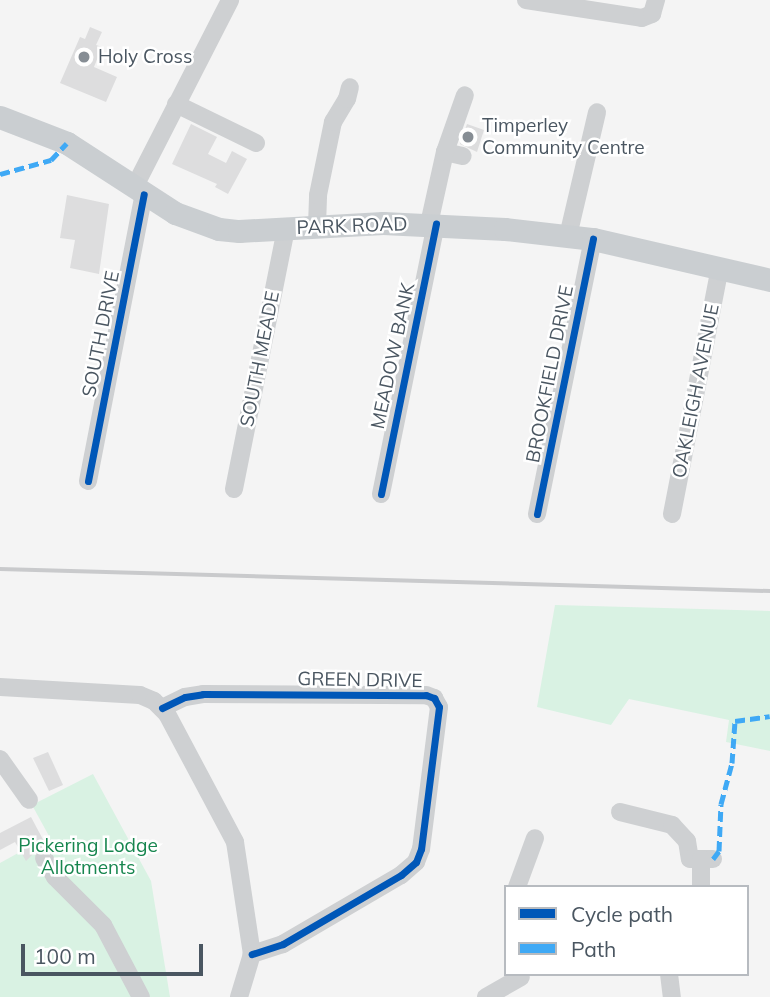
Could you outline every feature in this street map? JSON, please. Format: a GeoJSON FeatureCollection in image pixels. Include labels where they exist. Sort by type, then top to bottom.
{"type":"FeatureCollection","features":[{"type":"Feature","properties":{"kind":"main road","name":"PARK ROAD"},"geometry":{"type":"LineString","coordinates":[[2,124],[66,143],[175,213],[206,226],[239,231],[317,226],[433,224],[568,236],[593,239],[770,279]]}},
{"type":"Feature","properties":{"kind":"street","name":"SOUTH DRIVE"},"geometry":{"type":"LineString","coordinates":[[88,481],[139,191],[176,104],[229,0]]}},
{"type":"Feature","properties":{"kind":"street"},"geometry":{"type":"LineString","coordinates":[[526,0],[636,18],[653,8]]}},
{"type":"Feature","properties":{"kind":"street"},"geometry":{"type":"LineString","coordinates":[[317,226],[318,195],[333,122],[354,91]]}},
{"type":"Feature","properties":{"kind":"street","name":"MEADOW BANK"},"geometry":{"type":"LineString","coordinates":[[381,494],[445,152],[465,95]]}},
{"type":"Feature","properties":{"kind":"street"},"geometry":{"type":"LineString","coordinates":[[176,104],[256,143]]}},
{"type":"Feature","properties":{"kind":"street"},"geometry":{"type":"LineString","coordinates":[[568,236],[597,112]]}},
{"type":"Feature","properties":{"kind":"street"},"geometry":{"type":"LineString","coordinates":[[445,152],[463,156]]}},
{"type":"Feature","properties":{"kind":"street","name":"SOUTH MEADE"},"geometry":{"type":"LineString","coordinates":[[234,489],[286,228]]}},
{"type":"Feature","properties":{"kind":"street","name":"BROOKFIELD DRIVE"},"geometry":{"type":"LineString","coordinates":[[537,514],[593,239]]}},
{"type":"Feature","properties":{"kind":"street","name":"OAKLEIGH AVENUE"},"geometry":{"type":"LineString","coordinates":[[672,514],[720,268]]}},
{"type":"Feature","properties":{"kind":"street"},"geometry":{"type":"LineString","coordinates":[[0,687],[140,695],[162,708],[233,838],[253,954],[239,997]]}},
{"type":"Feature","properties":{"kind":"street","name":"GREEN DRIVE"},"geometry":{"type":"LineString","coordinates":[[162,708],[185,697],[204,694],[443,696],[420,866],[283,944],[253,954]]}},
{"type":"Feature","properties":{"kind":"street"},"geometry":{"type":"LineString","coordinates":[[0,759],[29,800]]}},
{"type":"Feature","properties":{"kind":"street"},"geometry":{"type":"LineString","coordinates":[[620,812],[672,825],[701,859],[701,885]]}},
{"type":"Feature","properties":{"kind":"street"},"geometry":{"type":"LineString","coordinates":[[518,885],[535,838]]}},
{"type":"Feature","properties":{"kind":"street"},"geometry":{"type":"LineString","coordinates":[[44,858],[55,877],[103,925],[141,997]]}},
{"type":"Feature","properties":{"kind":"street"},"geometry":{"type":"LineString","coordinates":[[669,976],[672,997]]}},
{"type":"Feature","properties":{"kind":"street"},"geometry":{"type":"LineString","coordinates":[[486,997],[524,978]]}},
{"type":"Feature","properties":{"kind":"green space"},"geometry":{"type":"Polygon","coordinates":[[[555,605],[770,611],[770,751],[726,742],[729,720],[629,699],[611,725],[537,707],[555,605]]]}},
{"type":"Feature","properties":{"kind":"green space","name":"Pickering Lodge Allotments"},"geometry":{"type":"Polygon","coordinates":[[[93,774],[151,881],[170,997],[0,997],[0,863],[49,836],[32,805],[93,774]]]}},
{"type":"Feature","properties":{"kind":"building","name":"Holy Cross"},"geometry":{"type":"Polygon","coordinates":[[[90,27],[102,32],[96,45],[102,47],[94,67],[117,77],[106,102],[60,83],[80,37],[85,39],[90,27]]]}},
{"type":"Feature","properties":{"kind":"building"},"geometry":{"type":"Polygon","coordinates":[[[191,124],[217,137],[208,154],[226,163],[232,151],[247,159],[228,194],[215,187],[217,184],[172,164],[191,124]]]}},
{"type":"Feature","properties":{"kind":"building","name":"Timperley Community Centre"},"geometry":{"type":"Polygon","coordinates":[[[467,124],[484,130],[477,152],[460,144],[467,124]]]}},
{"type":"Feature","properties":{"kind":"building"},"geometry":{"type":"Polygon","coordinates":[[[67,195],[109,204],[99,274],[70,268],[75,240],[60,238],[67,195]]]}},
{"type":"Feature","properties":{"kind":"building"},"geometry":{"type":"Polygon","coordinates":[[[48,752],[63,785],[49,791],[33,758],[48,752]]]}},
{"type":"Feature","properties":{"kind":"building"},"geometry":{"type":"Polygon","coordinates":[[[31,817],[47,847],[38,849],[26,861],[15,842],[0,850],[0,833],[31,817]]]}},
{"type":"Feature","properties":{"kind":"railway"},"geometry":{"type":"LineString","coordinates":[[0,569],[770,591]]}},
{"type":"Feature","properties":{"kind":"marked path"},"geometry":{"type":"LineString","coordinates":[[0,174],[51,160],[67,143]]}},
{"type":"Feature","properties":{"kind":"marked path"},"geometry":{"type":"LineString","coordinates":[[713,859],[719,851],[721,804],[732,763],[735,721],[770,716]]}},
{"type":"Feature","properties":{"kind":"cycle path"},"geometry":{"type":"LineString","coordinates":[[88,481],[144,194]]}},
{"type":"Feature","properties":{"kind":"cycle path"},"geometry":{"type":"LineString","coordinates":[[381,494],[436,224]]}},
{"type":"Feature","properties":{"kind":"cycle path"},"geometry":{"type":"LineString","coordinates":[[537,514],[593,239]]}},
{"type":"Feature","properties":{"kind":"cycle path"},"geometry":{"type":"LineString","coordinates":[[162,708],[185,697],[203,694],[426,695],[434,698],[439,707],[421,849],[416,862],[401,875],[283,944],[252,954]]}},
{"type":"Feature","properties":{"kind":"place","name":"Holy Cross"},"geometry":{"type":"Point","coordinates":[84,57]}},
{"type":"Feature","properties":{"kind":"place","name":"Timperley Community Centre"},"geometry":{"type":"Point","coordinates":[468,137]}}]}
